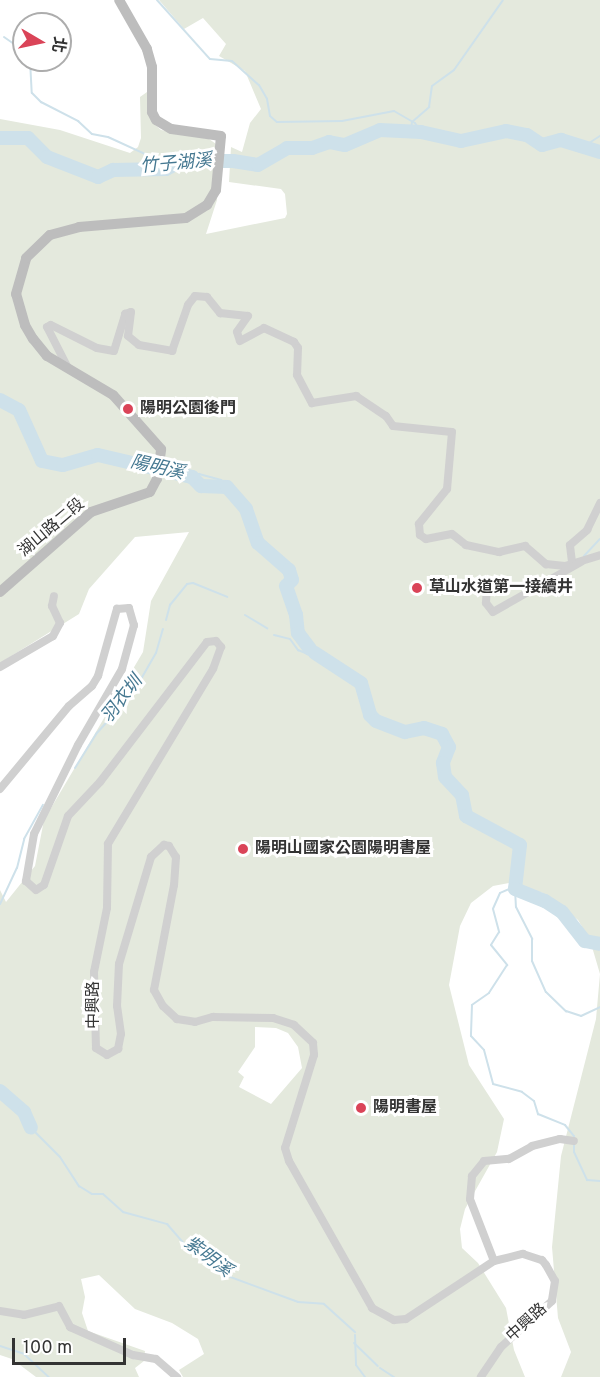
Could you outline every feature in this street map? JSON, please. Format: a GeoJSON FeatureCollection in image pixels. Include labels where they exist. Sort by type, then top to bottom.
{"type":"FeatureCollection","features":[{"type":"Feature","properties":{"kind":"street"},"geometry":{"type":"LineString","coordinates":[[70,372],[47,356],[25,325],[17,304],[21,268],[31,249],[50,235],[79,227],[186,218],[207,205],[218,178],[222,149],[221,136],[171,129],[156,120],[152,112],[152,67],[147,50],[119,0]]}},
{"type":"Feature","properties":{"kind":"street"},"geometry":{"type":"LineString","coordinates":[[70,372],[47,327],[51,325],[97,348],[114,351],[124,314],[131,312],[128,336],[139,345],[172,351],[188,305],[195,296],[207,297],[220,312],[248,316],[237,332],[240,341],[264,328],[294,342],[298,348],[297,375],[312,403],[356,396],[386,416],[393,426],[402,424],[422,431],[447,429],[452,432],[447,489],[419,524],[420,535],[426,539],[452,534],[466,545],[499,552],[525,546],[537,559],[546,564],[581,562]]}},
{"type":"Feature","properties":{"kind":"street","name":"湖山路二段"},"geometry":{"type":"LineString","coordinates":[[0,592],[91,512],[150,492],[157,479],[161,449],[113,394],[70,372]]}},
{"type":"Feature","properties":{"kind":"street"},"geometry":{"type":"LineString","coordinates":[[572,562],[570,545],[586,530],[600,503]]}},
{"type":"Feature","properties":{"kind":"street"},"geometry":{"type":"LineString","coordinates":[[488,584],[486,603],[493,612],[581,562],[600,555]]}},
{"type":"Feature","properties":{"kind":"street"},"geometry":{"type":"LineString","coordinates":[[0,667],[53,636],[60,623],[52,606],[54,596]]}},
{"type":"Feature","properties":{"kind":"street","name":"中興路"},"geometry":{"type":"LineString","coordinates":[[0,789],[69,706],[92,686],[98,676],[117,609],[129,608],[134,625],[133,640],[122,669],[78,745],[34,834],[26,881],[36,890],[44,885],[68,816],[100,782],[207,642],[216,641],[221,646],[213,669],[108,844],[107,908],[94,972],[94,1040],[101,1054],[118,1049],[121,1034],[117,1006],[119,964],[151,857],[164,845],[174,849],[176,857],[174,885],[153,980],[163,1006],[177,1019],[195,1022],[213,1017],[284,1020],[313,1043],[314,1055],[285,1148],[289,1161],[372,1308],[394,1320],[417,1315],[494,1261],[523,1254],[542,1260],[556,1291],[552,1301],[501,1347],[481,1377]]}},
{"type":"Feature","properties":{"kind":"street"},"geometry":{"type":"LineString","coordinates":[[494,1261],[470,1199],[472,1176],[484,1161],[509,1159],[532,1146],[560,1139],[574,1142]]}},
{"type":"Feature","properties":{"kind":"street"},"geometry":{"type":"LineString","coordinates":[[0,1311],[24,1315],[59,1306],[70,1327],[133,1356],[156,1359],[177,1377]]}},
{"type":"Feature","properties":{"kind":"shaded area"},"geometry":{"type":"Polygon","coordinates":[[[159,0],[600,0],[600,974],[590,940],[578,920],[543,893],[509,883],[493,886],[471,903],[460,926],[449,985],[469,1065],[504,1119],[497,1152],[465,1209],[460,1229],[462,1248],[478,1263],[506,1308],[514,1350],[525,1377],[183,1377],[179,1370],[204,1354],[198,1339],[172,1323],[135,1309],[99,1275],[81,1279],[85,1297],[82,1313],[88,1331],[145,1351],[144,1361],[135,1368],[139,1377],[36,1377],[12,1359],[0,1355],[0,890],[6,902],[35,866],[44,820],[143,652],[151,601],[189,532],[135,537],[89,589],[79,614],[0,663],[0,119],[60,130],[130,153],[138,147],[141,138],[140,97],[147,92],[152,122],[161,130],[209,139],[216,144],[217,200],[206,234],[285,218],[287,214],[285,194],[281,189],[229,182],[231,147],[242,152],[250,123],[261,109],[245,71],[219,56],[226,44],[203,18],[184,29],[159,0]],[[255,1027],[255,1047],[238,1072],[244,1077],[239,1087],[271,1104],[302,1068],[298,1047],[288,1033],[276,1028],[255,1027]]]}},
{"type":"Feature","properties":{"kind":"shaded area"},"geometry":{"type":"Polygon","coordinates":[[[600,974],[600,1377],[561,1377],[571,1352],[558,1318],[552,1247],[561,1156],[596,1019],[600,974]]]}},
{"type":"Feature","properties":{"kind":"waterway"},"geometry":{"type":"LineString","coordinates":[[157,0],[210,59],[232,61],[259,85],[267,99],[270,116],[277,122],[342,121],[394,111],[415,123],[421,132]]}},
{"type":"Feature","properties":{"kind":"waterway"},"geometry":{"type":"LineString","coordinates":[[411,131],[412,122],[429,107],[432,86],[454,70],[503,0]]}},
{"type":"Feature","properties":{"kind":"waterway"},"geometry":{"type":"LineString","coordinates":[[4,37],[12,43]]}},
{"type":"Feature","properties":{"kind":"waterway"},"geometry":{"type":"LineString","coordinates":[[31,72],[32,93],[41,102],[78,121],[92,134],[108,137],[156,159],[174,158],[181,161]]}},
{"type":"Feature","properties":{"kind":"waterway","name":"竹子湖溪"},"geometry":{"type":"LineString","coordinates":[[0,138],[28,138],[47,157],[98,177],[113,170],[166,169],[181,161],[233,161],[258,165],[287,148],[312,148],[329,142],[345,145],[380,130],[421,132],[461,141],[506,131],[527,135],[542,145],[561,140],[600,152]]}},
{"type":"Feature","properties":{"kind":"waterway"},"geometry":{"type":"LineString","coordinates":[[586,145],[600,136]]}},
{"type":"Feature","properties":{"kind":"waterway","name":"陽明溪"},"geometry":{"type":"LineString","coordinates":[[0,400],[19,410],[42,461],[63,465],[98,455],[192,477],[201,486],[227,487],[246,509],[258,543],[289,570],[292,580],[286,586],[296,615],[298,633],[310,649]]}},
{"type":"Feature","properties":{"kind":"waterway"},"geometry":{"type":"LineString","coordinates":[[192,477],[199,474],[221,480],[227,487]]}},
{"type":"Feature","properties":{"kind":"waterway"},"geometry":{"type":"LineString","coordinates":[[584,556],[600,539]]}},
{"type":"Feature","properties":{"kind":"waterway","name":"羽衣圳"},"geometry":{"type":"LineString","coordinates":[[166,620],[170,605],[187,584],[193,583],[227,597]]}},
{"type":"Feature","properties":{"kind":"waterway","name":"羽衣圳"},"geometry":{"type":"LineString","coordinates":[[245,615],[267,628]]}},
{"type":"Feature","properties":{"kind":"waterway","name":"羽衣圳"},"geometry":{"type":"LineString","coordinates":[[75,768],[96,734],[133,693],[156,653],[163,629]]}},
{"type":"Feature","properties":{"kind":"waterway","name":"羽衣圳"},"geometry":{"type":"LineString","coordinates":[[274,635],[290,639],[298,650],[313,656],[320,656]]}},
{"type":"Feature","properties":{"kind":"waterway","name":"陽明溪"},"geometry":{"type":"LineString","coordinates":[[315,653],[361,683],[370,715],[376,721],[405,732],[424,728],[442,734],[449,747],[443,763],[445,777],[462,795],[466,816],[520,845],[515,889],[545,901],[562,912],[585,941],[600,944]]}},
{"type":"Feature","properties":{"kind":"waterway","name":"羽衣圳"},"geometry":{"type":"LineString","coordinates":[[0,904],[17,868],[24,839],[43,805]]}},
{"type":"Feature","properties":{"kind":"waterway"},"geometry":{"type":"LineString","coordinates":[[514,887],[500,893],[493,909],[499,932],[491,945],[507,965],[489,993],[472,1005],[471,1036],[484,1050],[493,1084],[522,1092],[534,1101],[538,1114],[565,1125],[574,1136],[574,1152],[587,1180],[600,1181]]}},
{"type":"Feature","properties":{"kind":"waterway"},"geometry":{"type":"LineString","coordinates":[[515,889],[516,907],[532,939],[532,961],[546,992],[566,1011],[581,1016],[600,1007]]}},
{"type":"Feature","properties":{"kind":"waterway","name":"紫明溪"},"geometry":{"type":"LineString","coordinates":[[0,1091],[24,1112],[31,1128]]}},
{"type":"Feature","properties":{"kind":"waterway","name":"紫明溪"},"geometry":{"type":"LineString","coordinates":[[31,1128],[60,1157],[79,1186],[92,1194],[103,1194],[123,1212],[167,1224],[189,1249],[216,1264],[225,1275],[298,1302],[324,1304],[355,1332]]}},
{"type":"Feature","properties":{"kind":"waterway","name":"紫明溪"},"geometry":{"type":"LineString","coordinates":[[355,1335],[356,1365],[365,1377]]}},
{"type":"Feature","properties":{"kind":"waterway"},"geometry":{"type":"LineString","coordinates":[[354,1343],[378,1366]]}},
{"type":"Feature","properties":{"kind":"waterway"},"geometry":{"type":"LineString","coordinates":[[0,1346],[24,1354],[49,1377]]}},
{"type":"Feature","properties":{"kind":"waterway"},"geometry":{"type":"LineString","coordinates":[[380,1368],[394,1377]]}},
{"type":"Feature","properties":{"kind":"place","name":"陽明公園後門"},"geometry":{"type":"Point","coordinates":[128,409]}},
{"type":"Feature","properties":{"kind":"place","name":"草山水道第一接續井"},"geometry":{"type":"Point","coordinates":[417,588]}},
{"type":"Feature","properties":{"kind":"place","name":"陽明山國家公園陽明書屋"},"geometry":{"type":"Point","coordinates":[243,849]}},
{"type":"Feature","properties":{"kind":"place","name":"陽明書屋"},"geometry":{"type":"Point","coordinates":[361,1108]}}]}
